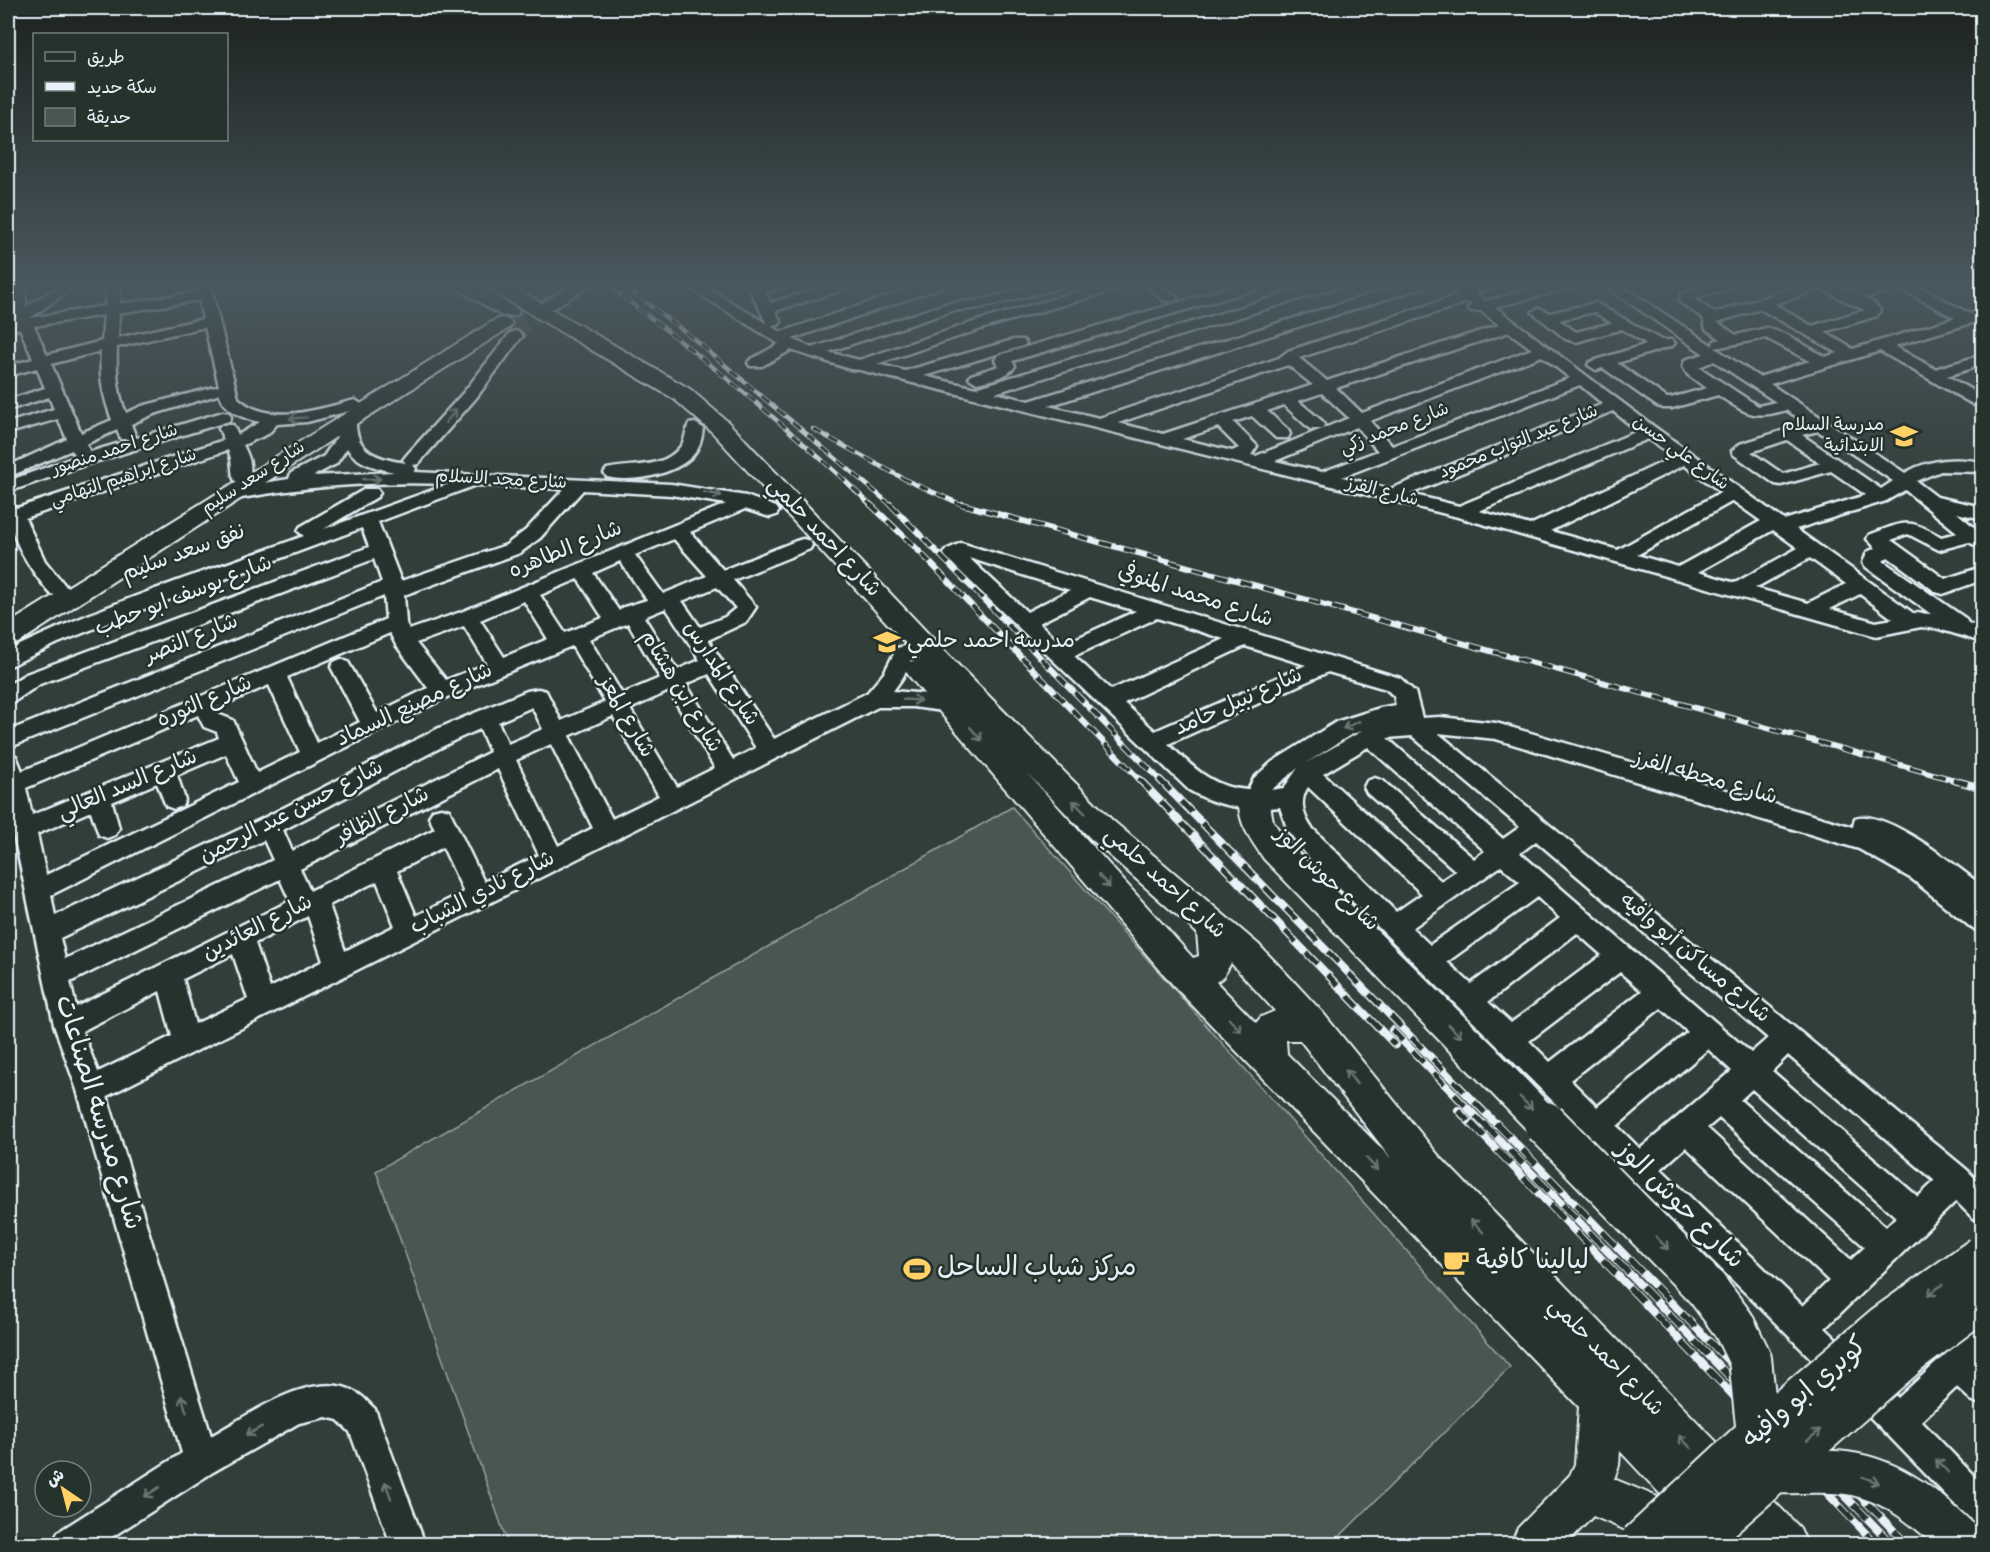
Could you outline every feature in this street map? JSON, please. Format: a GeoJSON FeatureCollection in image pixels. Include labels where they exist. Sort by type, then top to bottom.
{"type":"FeatureCollection","features":[{"type":"Feature","properties":{"kind":"main road","name":"شارع سعد سليم"},"geometry":{"type":"LineString","coordinates":[[8,620],[350,420],[454,356]]}},
{"type":"Feature","properties":{"kind":"main road","name":"شارع احمد حلمي"},"geometry":{"type":"LineString","coordinates":[[586,356],[668,405],[695,428],[758,506],[803,545],[950,704],[1186,975],[1601,1399],[1739,1545]]}},
{"type":"Feature","properties":{"kind":"main road","name":"شارع احمد حلمي"},"geometry":{"type":"LineString","coordinates":[[618,356],[682,394],[706,414],[946,671],[1101,829],[1246,956],[1310,1025],[1431,1177],[1784,1545]]}},
{"type":"Feature","properties":{"kind":"main road","name":"شارع سعد سليم"},"geometry":{"type":"LineString","coordinates":[[8,653],[236,486]]}},
{"type":"Feature","properties":{"kind":"main road"},"geometry":{"type":"LineString","coordinates":[[1254,800],[1258,824],[1275,850],[1498,1051],[1707,1289],[1733,1324],[1750,1359],[1765,1453],[1864,1477],[1914,1500],[1964,1545]]}},
{"type":"Feature","properties":{"kind":"main road"},"geometry":{"type":"LineString","coordinates":[[1186,975],[1207,970],[1213,964],[1216,950],[1213,929]]}},
{"type":"Feature","properties":{"kind":"main road"},"geometry":{"type":"LineString","coordinates":[[1272,1063],[1266,1050],[1266,1038],[1273,1028],[1284,1022],[1310,1025]]}},
{"type":"Feature","properties":{"kind":"main road","name":"كوبري ابو وافيه"},"geometry":{"type":"LineString","coordinates":[[1692,1545],[1765,1453],[1885,1326],[1983,1257]]}},
{"type":"Feature","properties":{"kind":"main road","name":"كوبري ابو وافيه"},"geometry":{"type":"LineString","coordinates":[[1640,1545],[1983,1298]]}},
{"type":"Feature","properties":{"kind":"main road"},"geometry":{"type":"LineString","coordinates":[[1534,1545],[1586,1491],[1597,1465],[1601,1399]]}},
{"type":"Feature","properties":{"kind":"main road"},"geometry":{"type":"LineString","coordinates":[[1586,1491],[1644,1514],[1669,1534],[1678,1545]]}},
{"type":"Feature","properties":{"kind":"street"},"geometry":{"type":"LineString","coordinates":[[38,356],[85,459],[96,489]]}},
{"type":"Feature","properties":{"kind":"street"},"geometry":{"type":"LineString","coordinates":[[8,370],[59,356]]}},
{"type":"Feature","properties":{"kind":"street"},"geometry":{"type":"LineString","coordinates":[[109,356],[111,397],[143,474]]}},
{"type":"Feature","properties":{"kind":"street"},"geometry":{"type":"LineString","coordinates":[[215,356],[217,390],[223,417],[242,460],[236,486]]}},
{"type":"Feature","properties":{"kind":"street"},"geometry":{"type":"LineString","coordinates":[[220,356],[230,400],[242,411],[273,418],[307,417],[350,420]]}},
{"type":"Feature","properties":{"kind":"street"},"geometry":{"type":"LineString","coordinates":[[412,460],[470,395],[488,356]]}},
{"type":"Feature","properties":{"kind":"street"},"geometry":{"type":"LineString","coordinates":[[756,363],[765,356]]}},
{"type":"Feature","properties":{"kind":"street","name":"شارع الفرز"},"geometry":{"type":"LineString","coordinates":[[820,356],[1461,512],[1876,629],[1890,629],[1909,620],[1932,622],[1978,634]]}},
{"type":"Feature","properties":{"kind":"street"},"geometry":{"type":"LineString","coordinates":[[856,366],[885,356]]}},
{"type":"Feature","properties":{"kind":"street"},"geometry":{"type":"LineString","coordinates":[[903,377],[975,356]]}},
{"type":"Feature","properties":{"kind":"street"},"geometry":{"type":"LineString","coordinates":[[949,388],[1005,369],[1007,366],[1003,360],[1010,356]]}},
{"type":"Feature","properties":{"kind":"street"},"geometry":{"type":"LineString","coordinates":[[974,394],[1096,356]]}},
{"type":"Feature","properties":{"kind":"street"},"geometry":{"type":"LineString","coordinates":[[1028,407],[1188,356]]}},
{"type":"Feature","properties":{"kind":"street"},"geometry":{"type":"LineString","coordinates":[[1293,361],[1294,356]]}},
{"type":"Feature","properties":{"kind":"street"},"geometry":{"type":"LineString","coordinates":[[1164,439],[1417,356]]}},
{"type":"Feature","properties":{"kind":"street"},"geometry":{"type":"LineString","coordinates":[[1258,462],[1361,419],[1527,356]]}},
{"type":"Feature","properties":{"kind":"street","name":"شارع علي حسن"},"geometry":{"type":"LineString","coordinates":[[1552,356],[1685,458],[1909,620]]}},
{"type":"Feature","properties":{"kind":"street","name":"شارع محمد زكي"},"geometry":{"type":"LineString","coordinates":[[1324,478],[1623,356]]}},
{"type":"Feature","properties":{"kind":"street"},"geometry":{"type":"LineString","coordinates":[[1703,356],[1691,363],[1691,368],[1754,411],[1765,411],[1790,403]]}},
{"type":"Feature","properties":{"kind":"street"},"geometry":{"type":"LineString","coordinates":[[1720,356],[1905,481],[1979,539]]}},
{"type":"Feature","properties":{"kind":"street"},"geometry":{"type":"LineString","coordinates":[[1813,356],[1823,362]]}},
{"type":"Feature","properties":{"kind":"street"},"geometry":{"type":"LineString","coordinates":[[1758,382],[1843,356]]}},
{"type":"Feature","properties":{"kind":"street"},"geometry":{"type":"LineString","coordinates":[[1901,356],[1983,403]]}},
{"type":"Feature","properties":{"kind":"street"},"geometry":{"type":"LineString","coordinates":[[1177,360],[1193,375]]}},
{"type":"Feature","properties":{"kind":"street"},"geometry":{"type":"LineString","coordinates":[[1933,375],[1983,360]]}},
{"type":"Feature","properties":{"kind":"street"},"geometry":{"type":"LineString","coordinates":[[1293,361],[1326,386],[1361,419],[1389,453]]}},
{"type":"Feature","properties":{"kind":"street"},"geometry":{"type":"LineString","coordinates":[[1101,423],[1293,361]]}},
{"type":"Feature","properties":{"kind":"street"},"geometry":{"type":"LineString","coordinates":[[1605,362],[1663,403],[1672,404],[1720,389]]}},
{"type":"Feature","properties":{"kind":"street"},"geometry":{"type":"LineString","coordinates":[[1139,372],[1155,387]]}},
{"type":"Feature","properties":{"kind":"street"},"geometry":{"type":"LineString","coordinates":[[1104,383],[1120,399]]}},
{"type":"Feature","properties":{"kind":"street"},"geometry":{"type":"LineString","coordinates":[[8,405],[54,390]]}},
{"type":"Feature","properties":{"kind":"street"},"geometry":{"type":"LineString","coordinates":[[8,472],[155,408],[217,390]]}},
{"type":"Feature","properties":{"kind":"street"},"geometry":{"type":"LineString","coordinates":[[1287,399],[1316,425]]}},
{"type":"Feature","properties":{"kind":"street","name":"شارع عبد التواب محمود"},"geometry":{"type":"LineString","coordinates":[[1390,495],[1614,405]]}},
{"type":"Feature","properties":{"kind":"street"},"geometry":{"type":"LineString","coordinates":[[1255,409],[1282,434]]}},
{"type":"Feature","properties":{"kind":"street"},"geometry":{"type":"LineString","coordinates":[[12,427],[63,412]]}},
{"type":"Feature","properties":{"kind":"street","name":"شارع احمد منصور"},"geometry":{"type":"LineString","coordinates":[[8,487],[130,444],[223,417]]}},
{"type":"Feature","properties":{"kind":"street","name":"شارع ابراهيم التهامي"},"geometry":{"type":"LineString","coordinates":[[11,513],[61,501],[143,474],[182,452],[233,443],[257,433],[273,418]]}},
{"type":"Feature","properties":{"kind":"street"},"geometry":{"type":"LineString","coordinates":[[337,480],[340,468],[363,456],[352,446],[350,420]]}},
{"type":"Feature","properties":{"kind":"street"},"geometry":{"type":"LineString","coordinates":[[276,485],[322,465],[336,454],[350,420]]}},
{"type":"Feature","properties":{"kind":"street"},"geometry":{"type":"LineString","coordinates":[[1221,420],[1248,446],[1246,452],[1234,456]]}},
{"type":"Feature","properties":{"kind":"street"},"geometry":{"type":"LineString","coordinates":[[1821,424],[1746,448],[1742,454],[1780,480],[1833,465]]}},
{"type":"Feature","properties":{"kind":"street","name":"شارع مجد الاسلام"},"geometry":{"type":"LineString","coordinates":[[363,456],[381,464],[407,469],[641,472],[661,466],[678,457],[693,440],[695,428]]}},
{"type":"Feature","properties":{"kind":"street"},"geometry":{"type":"LineString","coordinates":[[1461,512],[1650,432]]}},
{"type":"Feature","properties":{"kind":"street"},"geometry":{"type":"LineString","coordinates":[[1789,434],[1880,497]]}},
{"type":"Feature","properties":{"kind":"street"},"geometry":{"type":"LineString","coordinates":[[1947,465],[1983,449]]}},
{"type":"Feature","properties":{"kind":"street"},"geometry":{"type":"LineString","coordinates":[[1532,532],[1685,458]]}},
{"type":"Feature","properties":{"kind":"street"},"geometry":{"type":"LineString","coordinates":[[1679,574],[1778,525],[1880,497],[1931,468],[1967,464],[1983,467]]}},
{"type":"Feature","properties":{"kind":"street"},"geometry":{"type":"LineString","coordinates":[[641,472],[686,474],[689,478],[687,482],[674,489]]}},
{"type":"Feature","properties":{"kind":"street","name":"شارع مجد الاسلام"},"geometry":{"type":"LineString","coordinates":[[236,486],[421,477],[480,479],[674,489],[718,495],[758,506]]}},
{"type":"Feature","properties":{"kind":"street"},"geometry":{"type":"LineString","coordinates":[[8,653],[480,479]]}},
{"type":"Feature","properties":{"kind":"street"},"geometry":{"type":"LineString","coordinates":[[54,483],[61,501]]}},
{"type":"Feature","properties":{"kind":"street","name":"شارع النصر"},"geometry":{"type":"LineString","coordinates":[[8,740],[394,588],[513,549],[533,534],[579,484]]}},
{"type":"Feature","properties":{"kind":"street","name":"نفق سعد سليم"},"geometry":{"type":"LineString","coordinates":[[8,653],[85,615],[264,550],[306,531],[371,493]]}},
{"type":"Feature","properties":{"kind":"street"},"geometry":{"type":"LineString","coordinates":[[1621,556],[1734,493]]}},
{"type":"Feature","properties":{"kind":"street"},"geometry":{"type":"LineString","coordinates":[[1934,502],[1983,513]]}},
{"type":"Feature","properties":{"kind":"street"},"geometry":{"type":"LineString","coordinates":[[1855,505],[1889,541],[1943,587],[1983,573]]}},
{"type":"Feature","properties":{"kind":"street","name":"شارع الطاهره"},"geometry":{"type":"LineString","coordinates":[[400,631],[468,617],[678,531],[758,506]]}},
{"type":"Feature","properties":{"kind":"street"},"geometry":{"type":"LineString","coordinates":[[11,513],[24,532],[35,560],[58,589]]}},
{"type":"Feature","properties":{"kind":"street"},"geometry":{"type":"LineString","coordinates":[[368,520],[394,588],[400,631],[442,690]]}},
{"type":"Feature","properties":{"kind":"street"},"geometry":{"type":"LineString","coordinates":[[1978,634],[1878,568],[1872,559],[1889,541],[1910,528],[1939,544],[1979,539]]}},
{"type":"Feature","properties":{"kind":"street"},"geometry":{"type":"LineString","coordinates":[[678,531],[746,607],[738,618],[696,637]]}},
{"type":"Feature","properties":{"kind":"street","name":"شارع مصنع السماد"},"geometry":{"type":"LineString","coordinates":[[38,890],[442,690],[803,545]]}},
{"type":"Feature","properties":{"kind":"street","name":"شارع محمد المنوفي"},"geometry":{"type":"LineString","coordinates":[[1024,622],[954,556],[955,551],[961,549],[1159,609],[1328,664],[1394,682],[1404,692],[1412,719]]}},
{"type":"Feature","properties":{"kind":"street"},"geometry":{"type":"LineString","coordinates":[[1737,590],[1811,549]]}},
{"type":"Feature","properties":{"kind":"street","name":"شارع يوسف ابو حطب"},"geometry":{"type":"LineString","coordinates":[[8,695],[33,680],[380,550]]}},
{"type":"Feature","properties":{"kind":"street","name":"شارع المدارس"},"geometry":{"type":"LineString","coordinates":[[624,553],[696,637],[770,751]]}},
{"type":"Feature","properties":{"kind":"street","name":"شارع ابن هشام"},"geometry":{"type":"LineString","coordinates":[[582,571],[623,616],[673,681],[729,772]]}},
{"type":"Feature","properties":{"kind":"street"},"geometry":{"type":"LineString","coordinates":[[1809,611],[1861,585]]}},
{"type":"Feature","properties":{"kind":"street"},"geometry":{"type":"LineString","coordinates":[[1091,588],[1024,622],[1151,742],[1207,791],[1254,800],[1291,796],[1299,780],[1307,773],[1370,736],[1412,719]]}},
{"type":"Feature","properties":{"kind":"street","name":"شارع المعز"},"geometry":{"type":"LineString","coordinates":[[528,592],[568,638],[618,705],[673,800]]}},
{"type":"Feature","properties":{"kind":"street"},"geometry":{"type":"LineString","coordinates":[[1060,654],[1159,609]]}},
{"type":"Feature","properties":{"kind":"street"},"geometry":{"type":"LineString","coordinates":[[468,617],[499,666]]}},
{"type":"Feature","properties":{"kind":"street","name":"شارع الثوره"},"geometry":{"type":"LineString","coordinates":[[11,773],[204,704],[275,674],[400,631]]}},
{"type":"Feature","properties":{"kind":"street"},"geometry":{"type":"LineString","coordinates":[[1108,700],[1244,638]]}},
{"type":"Feature","properties":{"kind":"street","name":"شارع نادي الشباب"},"geometry":{"type":"LineString","coordinates":[[91,1090],[875,699],[893,677],[904,653]]}},
{"type":"Feature","properties":{"kind":"street","name":"شارع الظافر"},"geometry":{"type":"LineString","coordinates":[[56,976],[286,865],[503,756],[713,663]]}},
{"type":"Feature","properties":{"kind":"street","name":"شارع نبيل حامد"},"geometry":{"type":"LineString","coordinates":[[1151,742],[1328,664]]}},
{"type":"Feature","properties":{"kind":"street"},"geometry":{"type":"LineString","coordinates":[[341,667],[373,725]]}},
{"type":"Feature","properties":{"kind":"street"},"geometry":{"type":"LineString","coordinates":[[275,674],[312,755]]}},
{"type":"Feature","properties":{"kind":"street","name":"شارع حسن عبد الرحمن"},"geometry":{"type":"LineString","coordinates":[[46,932],[270,826],[447,734],[533,697],[538,699],[557,732]]}},
{"type":"Feature","properties":{"kind":"street","name":"شارع نادي الشباب"},"geometry":{"type":"LineString","coordinates":[[875,699],[913,699],[950,704]]}},
{"type":"Feature","properties":{"kind":"street"},"geometry":{"type":"LineString","coordinates":[[204,704],[212,721],[225,726],[252,786]]}},
{"type":"Feature","properties":{"kind":"street"},"geometry":{"type":"LineString","coordinates":[[484,718],[553,860]]}},
{"type":"Feature","properties":{"kind":"street"},"geometry":{"type":"LineString","coordinates":[[1254,800],[1262,784],[1280,768],[1344,728],[1371,718],[1412,719]]}},
{"type":"Feature","properties":{"kind":"street","name":"شارع محطه الفرز"},"geometry":{"type":"LineString","coordinates":[[1412,719],[1496,731],[1874,828],[1895,837],[1983,900]]}},
{"type":"Feature","properties":{"kind":"street","name":"شارع مساكن أبو وافيه"},"geometry":{"type":"LineString","coordinates":[[1412,719],[1537,828],[1958,1180],[1983,1207]]}},
{"type":"Feature","properties":{"kind":"street"},"geometry":{"type":"LineString","coordinates":[[557,732],[607,832]]}},
{"type":"Feature","properties":{"kind":"street"},"geometry":{"type":"LineString","coordinates":[[1370,736],[1918,1217]]}},
{"type":"Feature","properties":{"kind":"street","name":"شارع السد العالي"},"geometry":{"type":"LineString","coordinates":[[24,829],[232,742]]}},
{"type":"Feature","properties":{"kind":"street"},"geometry":{"type":"LineString","coordinates":[[164,771],[174,800]]}},
{"type":"Feature","properties":{"kind":"street","name":"شارع محطه الفرز"},"geometry":{"type":"LineString","coordinates":[[1658,772],[1866,841],[1921,872],[1983,921]]}},
{"type":"Feature","properties":{"kind":"street","name":"شارع مدرسه الصناعات"},"geometry":{"type":"LineString","coordinates":[[11,773],[67,1025],[91,1090],[201,1460]]}},
{"type":"Feature","properties":{"kind":"street"},"geometry":{"type":"LineString","coordinates":[[1307,773],[1440,895]]}},
{"type":"Feature","properties":{"kind":"street"},"geometry":{"type":"LineString","coordinates":[[1375,787],[1473,872]]}},
{"type":"Feature","properties":{"kind":"street","name":"شارع حوش الوز"},"geometry":{"type":"LineString","coordinates":[[1291,796],[1291,812],[1308,842],[1468,1000],[1498,1051],[1550,1078],[1898,1421],[1983,1508]]}},
{"type":"Feature","properties":{"kind":"street"},"geometry":{"type":"LineString","coordinates":[[99,798],[107,828]]}},
{"type":"Feature","properties":{"kind":"street","name":"شارع حوش الوز"},"geometry":{"type":"LineString","coordinates":[[1254,800],[1270,824],[1418,972],[1442,992],[1468,1000]]}},
{"type":"Feature","properties":{"kind":"street","name":"شارع العائدين"},"geometry":{"type":"LineString","coordinates":[[67,1025],[383,866],[445,825],[479,897]]}},
{"type":"Feature","properties":{"kind":"street"},"geometry":{"type":"LineString","coordinates":[[270,826],[286,865],[309,903],[338,967]]}},
{"type":"Feature","properties":{"kind":"street"},"geometry":{"type":"LineString","coordinates":[[1394,927],[1537,828]]}},
{"type":"Feature","properties":{"kind":"street"},"geometry":{"type":"LineString","coordinates":[[383,866],[410,931]]}},
{"type":"Feature","properties":{"kind":"street"},"geometry":{"type":"LineString","coordinates":[[1428,961],[1538,883]]}},
{"type":"Feature","properties":{"kind":"street"},"geometry":{"type":"LineString","coordinates":[[1468,1000],[1578,918]]}},
{"type":"Feature","properties":{"kind":"street"},"geometry":{"type":"LineString","coordinates":[[241,938],[262,1005]]}},
{"type":"Feature","properties":{"kind":"street"},"geometry":{"type":"LineString","coordinates":[[1498,1051],[1621,956]]}},
{"type":"Feature","properties":{"kind":"street"},"geometry":{"type":"LineString","coordinates":[[169,974],[187,1042]]}},
{"type":"Feature","properties":{"kind":"street"},"geometry":{"type":"LineString","coordinates":[[1550,1078],[1661,992]]}},
{"type":"Feature","properties":{"kind":"street"},"geometry":{"type":"LineString","coordinates":[[1597,1125],[1707,1033]]}},
{"type":"Feature","properties":{"kind":"street"},"geometry":{"type":"LineString","coordinates":[[1640,1168],[1687,1129],[1788,1037]]}},
{"type":"Feature","properties":{"kind":"street"},"geometry":{"type":"LineString","coordinates":[[1719,1100],[1887,1247]]}},
{"type":"Feature","properties":{"kind":"street"},"geometry":{"type":"LineString","coordinates":[[1687,1129],[1851,1281]]}},
{"type":"Feature","properties":{"kind":"street"},"geometry":{"type":"LineString","coordinates":[[1803,1328],[1958,1180]]}},
{"type":"Feature","properties":{"kind":"street"},"geometry":{"type":"LineString","coordinates":[[1898,1421],[1983,1342]]}},
{"type":"Feature","properties":{"kind":"street"},"geometry":{"type":"LineString","coordinates":[[1957,1365],[1983,1389]]}},
{"type":"Feature","properties":{"kind":"street"},"geometry":{"type":"LineString","coordinates":[[70,1545],[201,1460],[294,1408],[326,1401],[346,1406],[363,1421],[408,1545]]}},
{"type":"Feature","properties":{"kind":"green space","name":"مركز شباب الساحل"},"geometry":{"type":"Polygon","coordinates":[[[1012,807],[1510,1367],[1332,1544],[508,1544],[376,1171],[1012,807]]]}},
{"type":"Feature","properties":{"kind":"railway"},"geometry":{"type":"LineString","coordinates":[[699,356],[808,447],[872,506]]}},
{"type":"Feature","properties":{"kind":"railway"},"geometry":{"type":"LineString","coordinates":[[715,356],[892,506]]}},
{"type":"Feature","properties":{"kind":"railway"},"geometry":{"type":"LineString","coordinates":[[813,429],[908,481],[965,506]]}},
{"type":"Feature","properties":{"kind":"railway"},"geometry":{"type":"LineString","coordinates":[[870,504],[916,548],[1141,781]]}},
{"type":"Feature","properties":{"kind":"railway"},"geometry":{"type":"LineString","coordinates":[[962,504],[1958,781]]}},
{"type":"Feature","properties":{"kind":"railway"},"geometry":{"type":"LineString","coordinates":[[892,506],[1161,781]]}},
{"type":"Feature","properties":{"kind":"railway"},"geometry":{"type":"LineString","coordinates":[[1140,780],[1395,1045]]}},
{"type":"Feature","properties":{"kind":"railway"},"geometry":{"type":"LineString","coordinates":[[1160,780],[1497,1125]]}},
{"type":"Feature","properties":{"kind":"railway"},"geometry":{"type":"LineString","coordinates":[[1953,780],[1982,788]]}},
{"type":"Feature","properties":{"kind":"railway"},"geometry":{"type":"LineString","coordinates":[[1392,1030],[1484,1125]]}},
{"type":"Feature","properties":{"kind":"railway"},"geometry":{"type":"LineString","coordinates":[[1458,1110],[1472,1125]]}},
{"type":"Feature","properties":{"kind":"railway"},"geometry":{"type":"LineString","coordinates":[[1471,1123],[1876,1544]]}},
{"type":"Feature","properties":{"kind":"railway"},"geometry":{"type":"LineString","coordinates":[[1483,1123],[1892,1544]]}},
{"type":"Feature","properties":{"kind":"railway"},"geometry":{"type":"LineString","coordinates":[[1496,1123],[1907,1544]]}},
{"type":"Feature","properties":{"kind":"place","name":"مدرسة السلام الابتدائية"},"geometry":{"type":"Point","coordinates":[1904,436]}},
{"type":"Feature","properties":{"kind":"place","name":"مدرسه احمد حلمي"},"geometry":{"type":"Point","coordinates":[887,642]}},
{"type":"Feature","properties":{"kind":"place","name":"ليالينا كافية"},"geometry":{"type":"Point","coordinates":[1456,1262]}},
{"type":"Feature","properties":{"kind":"place","name":"مركز شباب الساحل"},"geometry":{"type":"Point","coordinates":[917,1269]}}]}
